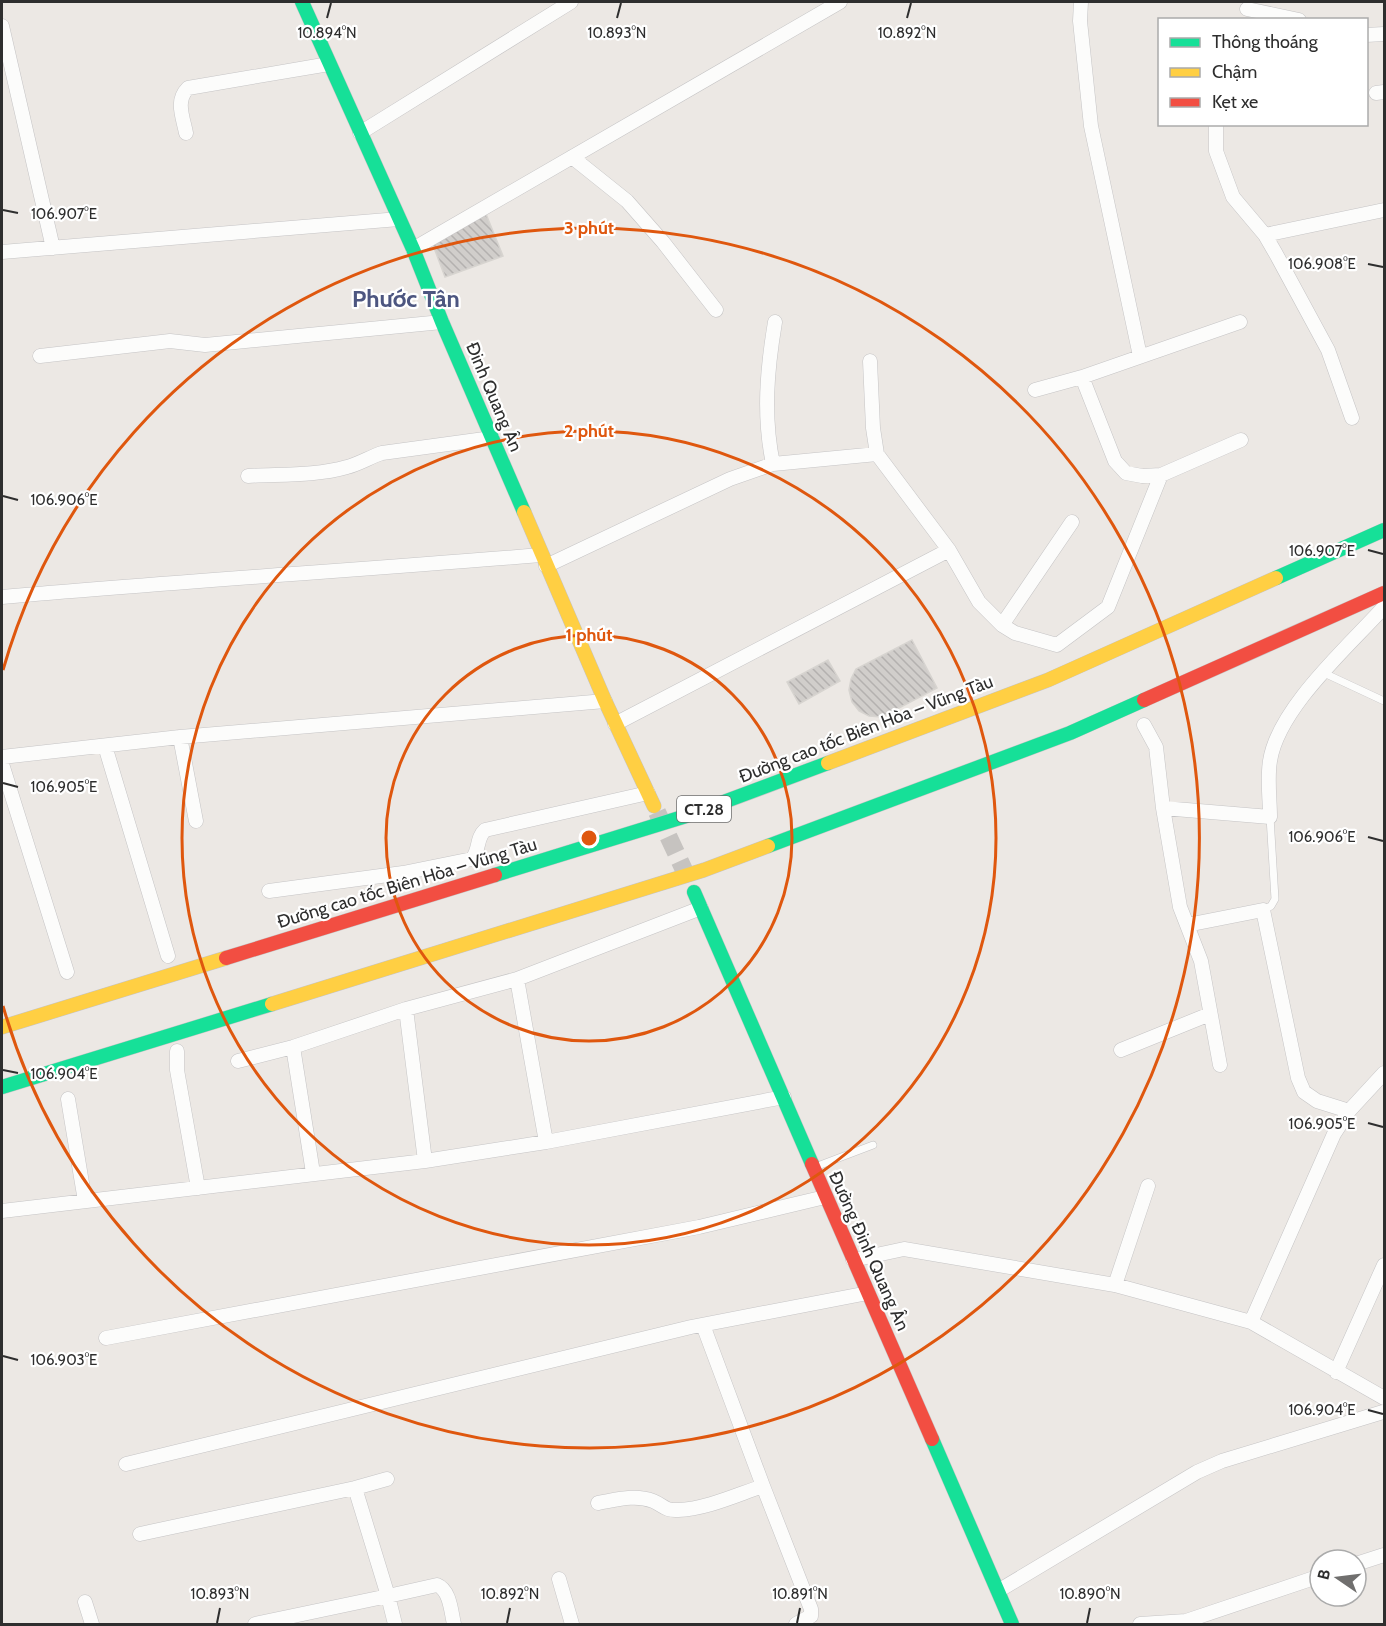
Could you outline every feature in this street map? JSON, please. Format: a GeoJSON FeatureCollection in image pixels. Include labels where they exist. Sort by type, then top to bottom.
{"type":"FeatureCollection","features":[{"type":"Feature","properties":{"kind":"main road","name":"Đinh Quang Ân"},"geometry":{"type":"LineString","coordinates":[[302,2],[413,249],[604,701],[651,799]]}},
{"type":"Feature","properties":{"kind":"main road","name":"Đường cao tốc Biên Hòa – Vũng Tàu"},"geometry":{"type":"LineString","coordinates":[[2,1027],[686,816],[1048,680],[1384,530]]}},
{"type":"Feature","properties":{"kind":"main road"},"geometry":{"type":"LineString","coordinates":[[2,1087],[704,870],[1070,733],[1384,593]]}},
{"type":"Feature","properties":{"kind":"main road","name":"Đường Đinh Quang Ân"},"geometry":{"type":"LineString","coordinates":[[694,892],[1012,1624]]}},
{"type":"Feature","properties":{"kind":"street"},"geometry":{"type":"LineString","coordinates":[[360,133],[568,2]]}},
{"type":"Feature","properties":{"kind":"street"},"geometry":{"type":"LineString","coordinates":[[413,249],[840,2]]}},
{"type":"Feature","properties":{"kind":"street"},"geometry":{"type":"LineString","coordinates":[[1081,2],[1080,21],[1091,126],[1140,356]]}},
{"type":"Feature","properties":{"kind":"street"},"geometry":{"type":"LineString","coordinates":[[1247,10],[1289,18]]}},
{"type":"Feature","properties":{"kind":"street"},"geometry":{"type":"LineString","coordinates":[[2,26],[53,249]]}},
{"type":"Feature","properties":{"kind":"street"},"geometry":{"type":"LineString","coordinates":[[1368,35],[1384,34]]}},
{"type":"Feature","properties":{"kind":"street"},"geometry":{"type":"LineString","coordinates":[[186,133],[180,103],[182,94],[188,88],[329,64]]}},
{"type":"Feature","properties":{"kind":"street"},"geometry":{"type":"LineString","coordinates":[[1216,126],[1216,150],[1233,197],[1265,235],[1328,350],[1352,418]]}},
{"type":"Feature","properties":{"kind":"street"},"geometry":{"type":"LineString","coordinates":[[572,158],[627,201],[663,242],[716,310]]}},
{"type":"Feature","properties":{"kind":"street"},"geometry":{"type":"LineString","coordinates":[[1265,235],[1384,210]]}},
{"type":"Feature","properties":{"kind":"street"},"geometry":{"type":"LineString","coordinates":[[2,252],[399,219]]}},
{"type":"Feature","properties":{"kind":"street"},"geometry":{"type":"LineString","coordinates":[[40,356],[170,341],[205,345],[442,322]]}},
{"type":"Feature","properties":{"kind":"street"},"geometry":{"type":"LineString","coordinates":[[773,464],[766,408],[769,358],[775,322]]}},
{"type":"Feature","properties":{"kind":"street"},"geometry":{"type":"LineString","coordinates":[[1035,390],[1082,377],[1240,322]]}},
{"type":"Feature","properties":{"kind":"street"},"geometry":{"type":"LineString","coordinates":[[870,361],[873,428],[877,454],[949,550],[979,602],[1002,625],[1015,633],[1058,645],[1108,607],[1161,475]]}},
{"type":"Feature","properties":{"kind":"street"},"geometry":{"type":"LineString","coordinates":[[1082,377],[1115,461],[1126,473],[1142,476],[1161,475],[1241,440]]}},
{"type":"Feature","properties":{"kind":"street"},"geometry":{"type":"LineString","coordinates":[[248,476],[331,470],[357,464],[382,453],[492,438]]}},
{"type":"Feature","properties":{"kind":"street"},"geometry":{"type":"LineString","coordinates":[[2,597],[146,584],[543,560],[730,478],[773,464],[877,454]]}},
{"type":"Feature","properties":{"kind":"street"},"geometry":{"type":"LineString","coordinates":[[1002,625],[1072,522]]}},
{"type":"Feature","properties":{"kind":"street"},"geometry":{"type":"LineString","coordinates":[[615,724],[949,550]]}},
{"type":"Feature","properties":{"kind":"street"},"geometry":{"type":"LineString","coordinates":[[1163,808],[1270,817],[1270,761],[1280,730],[1293,709],[1384,607]]}},
{"type":"Feature","properties":{"kind":"street"},"geometry":{"type":"LineString","coordinates":[[2,757],[180,737],[604,701]]}},
{"type":"Feature","properties":{"kind":"street"},"geometry":{"type":"LineString","coordinates":[[1144,725],[1156,747],[1163,808],[1180,907],[1201,961],[1220,1065]]}},
{"type":"Feature","properties":{"kind":"street"},"geometry":{"type":"LineString","coordinates":[[180,737],[196,821]]}},
{"type":"Feature","properties":{"kind":"street"},"geometry":{"type":"LineString","coordinates":[[105,746],[168,956]]}},
{"type":"Feature","properties":{"kind":"street"},"geometry":{"type":"LineString","coordinates":[[2,764],[67,972]]}},
{"type":"Feature","properties":{"kind":"street"},"geometry":{"type":"LineString","coordinates":[[269,891],[403,873],[472,859],[476,855],[479,835],[485,830],[651,799]]}},
{"type":"Feature","properties":{"kind":"street"},"geometry":{"type":"LineString","coordinates":[[238,1061],[293,1047],[406,1010],[517,979],[701,908]]}},
{"type":"Feature","properties":{"kind":"street"},"geometry":{"type":"LineString","coordinates":[[1187,925],[1263,910],[1298,1078],[1304,1092],[1317,1101],[1349,1111]]}},
{"type":"Feature","properties":{"kind":"street"},"geometry":{"type":"LineString","coordinates":[[517,979],[546,1143]]}},
{"type":"Feature","properties":{"kind":"street"},"geometry":{"type":"LineString","coordinates":[[406,1010],[425,1161]]}},
{"type":"Feature","properties":{"kind":"street"},"geometry":{"type":"LineString","coordinates":[[1121,1050],[1210,1014]]}},
{"type":"Feature","properties":{"kind":"street"},"geometry":{"type":"LineString","coordinates":[[293,1047],[313,1173]]}},
{"type":"Feature","properties":{"kind":"street"},"geometry":{"type":"LineString","coordinates":[[177,1051],[177,1070],[198,1188]]}},
{"type":"Feature","properties":{"kind":"street"},"geometry":{"type":"LineString","coordinates":[[1251,1322],[1334,1134],[1349,1111],[1384,1072]]}},
{"type":"Feature","properties":{"kind":"street"},"geometry":{"type":"LineString","coordinates":[[2,1211],[425,1161],[546,1143],[784,1097]]}},
{"type":"Feature","properties":{"kind":"street"},"geometry":{"type":"LineString","coordinates":[[68,1100],[85,1201]]}},
{"type":"Feature","properties":{"kind":"street"},"geometry":{"type":"LineString","coordinates":[[1115,1285],[1148,1186]]}},
{"type":"Feature","properties":{"kind":"street"},"geometry":{"type":"LineString","coordinates":[[106,1338],[699,1227],[825,1197]]}},
{"type":"Feature","properties":{"kind":"street"},"geometry":{"type":"LineString","coordinates":[[853,1260],[904,1249],[1115,1285],[1251,1322],[1336,1372],[1384,1405]]}},
{"type":"Feature","properties":{"kind":"street"},"geometry":{"type":"LineString","coordinates":[[1336,1372],[1384,1266]]}},
{"type":"Feature","properties":{"kind":"street"},"geometry":{"type":"LineString","coordinates":[[126,1464],[703,1325],[868,1293]]}},
{"type":"Feature","properties":{"kind":"street"},"geometry":{"type":"LineString","coordinates":[[703,1325],[811,1609],[811,1616],[796,1624]]}},
{"type":"Feature","properties":{"kind":"street"},"geometry":{"type":"LineString","coordinates":[[998,1591],[1197,1472],[1222,1461],[1384,1405]]}},
{"type":"Feature","properties":{"kind":"street"},"geometry":{"type":"LineString","coordinates":[[140,1533],[355,1488],[387,1479]]}},
{"type":"Feature","properties":{"kind":"street"},"geometry":{"type":"LineString","coordinates":[[598,1503],[631,1498],[644,1499],[654,1501],[665,1509],[677,1510],[698,1507],[763,1486]]}},
{"type":"Feature","properties":{"kind":"street"},"geometry":{"type":"LineString","coordinates":[[355,1488],[395,1624]]}},
{"type":"Feature","properties":{"kind":"street"},"geometry":{"type":"LineString","coordinates":[[1368,1560],[1384,1555]]}},
{"type":"Feature","properties":{"kind":"street"},"geometry":{"type":"LineString","coordinates":[[559,1579],[572,1624]]}},
{"type":"Feature","properties":{"kind":"street"},"geometry":{"type":"LineString","coordinates":[[1140,1624],[1186,1621],[1308,1580]]}},
{"type":"Feature","properties":{"kind":"street"},"geometry":{"type":"LineString","coordinates":[[255,1624],[436,1585],[442,1587],[447,1594],[454,1624]]}},
{"type":"Feature","properties":{"kind":"street"},"geometry":{"type":"LineString","coordinates":[[85,1602],[92,1624]]}},
{"type":"Feature","properties":{"kind":"lane"},"geometry":{"type":"LineString","coordinates":[[1324,673],[1384,701]]}},
{"type":"Feature","properties":{"kind":"lane"},"geometry":{"type":"LineString","coordinates":[[1263,910],[1271,906],[1275,899],[1270,817]]}},
{"type":"Feature","properties":{"kind":"lane"},"geometry":{"type":"LineString","coordinates":[[813,1168],[873,1145]]}},
{"type":"Feature","properties":{"kind":"building"},"geometry":{"type":"Polygon","coordinates":[[[486,214],[503,256],[445,277],[433,245],[486,214]]]}},
{"type":"Feature","properties":{"kind":"building"},"geometry":{"type":"Polygon","coordinates":[[[912,640],[937,688],[882,717],[869,716],[859,711],[852,702],[849,690],[856,669],[912,640]]]}},
{"type":"Feature","properties":{"kind":"building"},"geometry":{"type":"Polygon","coordinates":[[[828,660],[840,681],[799,704],[787,682],[828,660]]]}},
{"type":"Feature","properties":{"kind":"tunnel"},"geometry":{"type":"LineString","coordinates":[[657,812],[691,885]]}},
{"type":"Feature","properties":{"kind":"traffic: fast"},"geometry":{"type":"LineString","coordinates":[[302,2],[413,249],[524,512]]}},
{"type":"Feature","properties":{"kind":"traffic: fast"},"geometry":{"type":"LineString","coordinates":[[1276,578],[1384,530]]}},
{"type":"Feature","properties":{"kind":"traffic: fast"},"geometry":{"type":"LineString","coordinates":[[768,846],[1070,733],[1144,700]]}},
{"type":"Feature","properties":{"kind":"traffic: fast"},"geometry":{"type":"LineString","coordinates":[[495,875],[686,816],[828,763]]}},
{"type":"Feature","properties":{"kind":"traffic: fast"},"geometry":{"type":"LineString","coordinates":[[694,892],[812,1164]]}},
{"type":"Feature","properties":{"kind":"traffic: fast"},"geometry":{"type":"LineString","coordinates":[[2,1087],[272,1004]]}},
{"type":"Feature","properties":{"kind":"traffic: fast"},"geometry":{"type":"LineString","coordinates":[[932,1439],[1012,1624]]}},
{"type":"Feature","properties":{"kind":"traffic: slow"},"geometry":{"type":"LineString","coordinates":[[524,512],[605,701],[654,806]]}},
{"type":"Feature","properties":{"kind":"traffic: slow"},"geometry":{"type":"LineString","coordinates":[[828,763],[1048,680],[1276,578]]}},
{"type":"Feature","properties":{"kind":"traffic: slow"},"geometry":{"type":"LineString","coordinates":[[272,1004],[704,870],[768,846]]}},
{"type":"Feature","properties":{"kind":"traffic: slow"},"geometry":{"type":"LineString","coordinates":[[2,1027],[226,958]]}},
{"type":"Feature","properties":{"kind":"traffic: jam"},"geometry":{"type":"LineString","coordinates":[[1144,700],[1384,593]]}},
{"type":"Feature","properties":{"kind":"traffic: jam"},"geometry":{"type":"LineString","coordinates":[[226,958],[495,875]]}},
{"type":"Feature","properties":{"kind":"traffic: jam"},"geometry":{"type":"LineString","coordinates":[[812,1164],[932,1439]]}},
{"type":"Feature","properties":{"kind":"district","name":"Phước Tân"},"geometry":{"type":"Point","coordinates":[406,299]}}]}
